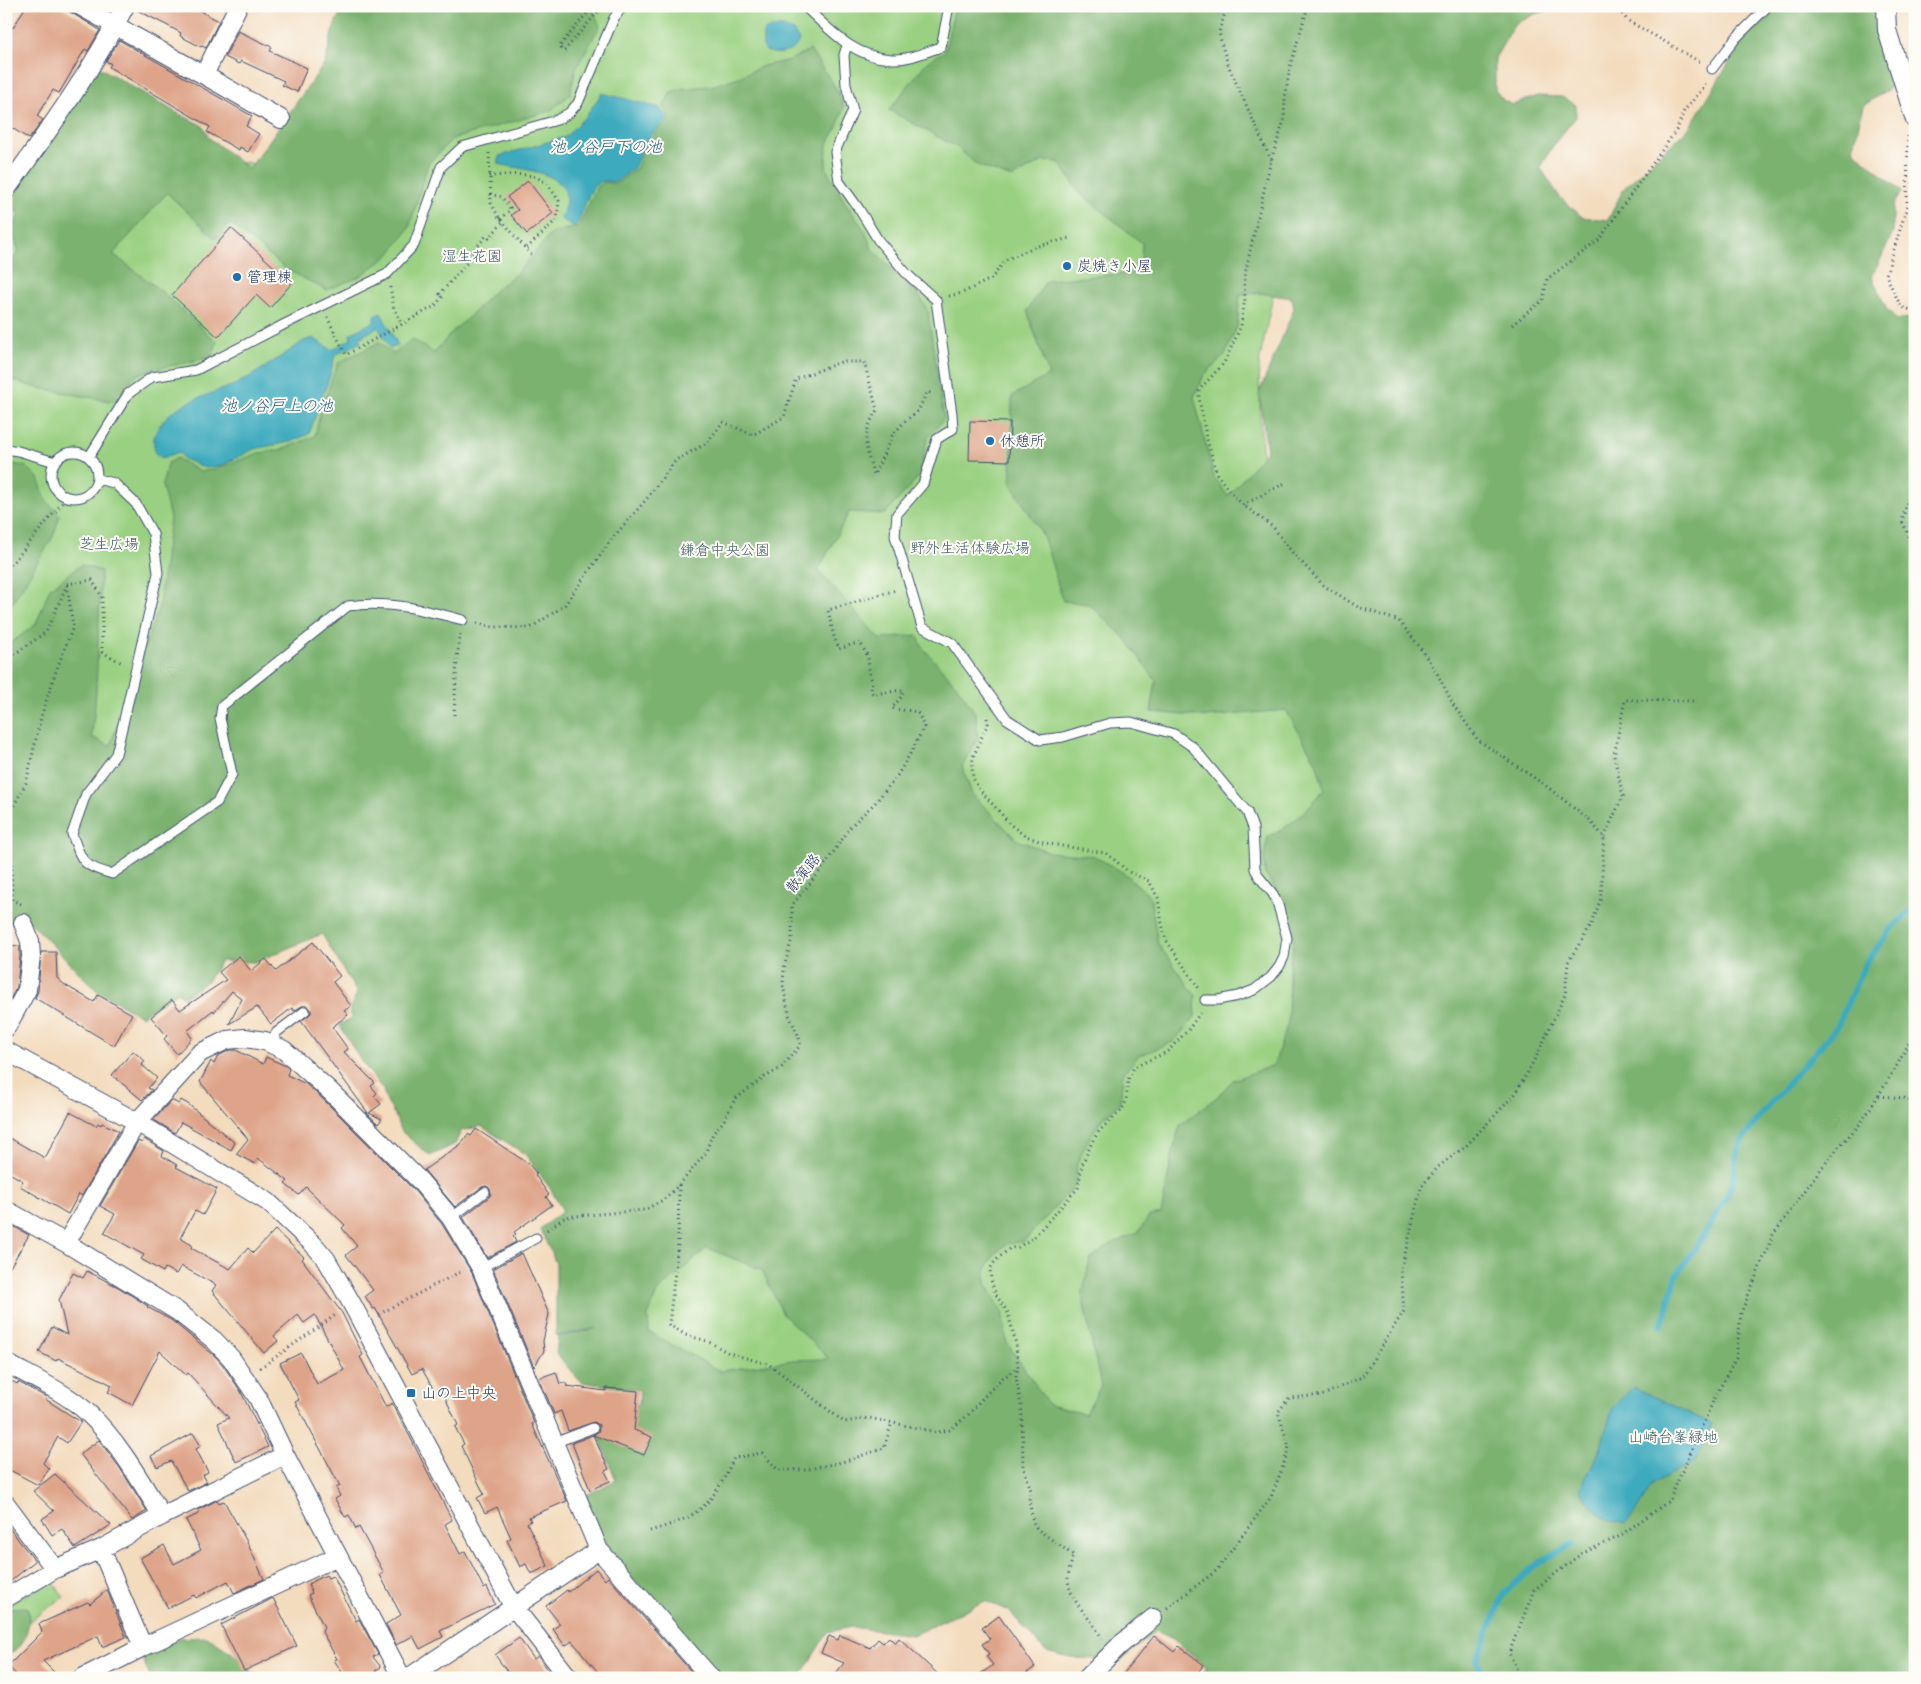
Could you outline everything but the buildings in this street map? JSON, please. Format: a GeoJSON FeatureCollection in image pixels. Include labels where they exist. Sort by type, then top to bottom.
{"type":"FeatureCollection","features":[{"type":"Feature","properties":{"kind":"street"},"geometry":{"type":"LineString","coordinates":[[80,6],[281,119]]}},
{"type":"Feature","properties":{"kind":"street"},"geometry":{"type":"LineString","coordinates":[[6,190],[62,112],[125,6]]}},
{"type":"Feature","properties":{"kind":"street"},"geometry":{"type":"LineString","coordinates":[[204,75],[238,6]]}},
{"type":"Feature","properties":{"kind":"street"},"geometry":{"type":"LineString","coordinates":[[1886,6],[1888,30],[1915,120]]}},
{"type":"Feature","properties":{"kind":"street"},"geometry":{"type":"LineString","coordinates":[[6,1028],[27,990],[31,956],[30,941],[23,923]]}},
{"type":"Feature","properties":{"kind":"street"},"geometry":{"type":"LineString","coordinates":[[66,1243],[137,1122],[200,1053],[227,1040],[245,1038],[269,1043],[284,1050],[330,1091],[420,1182],[451,1218],[480,1265],[599,1550],[711,1678]]}},
{"type":"Feature","properties":{"kind":"street"},"geometry":{"type":"LineString","coordinates":[[6,1051],[137,1122],[274,1207],[326,1259],[352,1304],[513,1606],[569,1678]]}},
{"type":"Feature","properties":{"kind":"street"},"geometry":{"type":"LineString","coordinates":[[6,1210],[66,1243],[177,1311],[196,1324],[220,1346],[258,1398],[285,1455],[402,1678]]}},
{"type":"Feature","properties":{"kind":"street"},"geometry":{"type":"LineString","coordinates":[[6,1363],[64,1395],[88,1413],[129,1463],[162,1516]]}},
{"type":"Feature","properties":{"kind":"street"},"geometry":{"type":"LineString","coordinates":[[6,1598],[55,1570],[101,1549],[162,1516],[285,1455]]}},
{"type":"Feature","properties":{"kind":"street"},"geometry":{"type":"LineString","coordinates":[[6,1504],[55,1570]]}},
{"type":"Feature","properties":{"kind":"street"},"geometry":{"type":"LineString","coordinates":[[101,1549],[143,1647]]}},
{"type":"Feature","properties":{"kind":"street"},"geometry":{"type":"LineString","coordinates":[[408,1678],[599,1550]]}},
{"type":"Feature","properties":{"kind":"street"},"geometry":{"type":"LineString","coordinates":[[82,1678],[143,1647],[338,1556]]}},
{"type":"Feature","properties":{"kind":"street"},"geometry":{"type":"LineString","coordinates":[[1094,1672],[1120,1645],[1153,1618]]}},
{"type":"Feature","properties":{"kind":"lane"},"geometry":{"type":"LineString","coordinates":[[89,457],[128,394],[152,377],[196,370],[388,274],[414,245],[441,167],[462,147],[557,120],[569,113],[578,103],[614,18],[623,6]]}},
{"type":"Feature","properties":{"kind":"lane"},"geometry":{"type":"LineString","coordinates":[[804,6],[847,45],[868,55],[893,59],[941,47],[949,6]]}},
{"type":"Feature","properties":{"kind":"lane"},"geometry":{"type":"LineString","coordinates":[[1712,69],[1736,38],[1768,6]]}},
{"type":"Feature","properties":{"kind":"lane"},"geometry":{"type":"LineString","coordinates":[[847,45],[844,55],[846,85],[853,110],[834,152],[839,181],[860,208],[878,240],[907,274],[936,300],[954,429],[936,439],[923,484],[897,514],[896,536],[922,627],[952,643],[1007,719],[1040,740],[1063,737],[1110,723],[1131,722],[1174,734],[1193,747],[1247,812],[1253,828],[1255,869],[1274,894],[1278,905],[1286,938],[1284,957],[1271,977],[1254,990],[1238,996],[1218,1000],[1205,1000]]}},
{"type":"Feature","properties":{"kind":"lane"},"geometry":{"type":"LineString","coordinates":[[6,449],[54,462]]}},
{"type":"Feature","properties":{"kind":"lane"},"geometry":{"type":"LineString","coordinates":[[67,453],[82,453],[89,457],[96,466],[97,479],[95,486],[90,492],[83,496],[68,497],[56,489],[52,483],[51,476],[54,462],[67,453]]}},
{"type":"Feature","properties":{"kind":"lane"},"geometry":{"type":"LineString","coordinates":[[97,479],[114,483],[136,504],[153,534],[158,572],[116,754],[86,794],[72,834],[83,862],[98,871],[112,874],[217,802],[232,774],[220,718],[222,706],[348,606],[368,603],[412,608],[463,620]]}},
{"type":"Feature","properties":{"kind":"lane"},"geometry":{"type":"LineString","coordinates":[[269,1043],[277,1032],[305,1010]]}},
{"type":"Feature","properties":{"kind":"lane"},"geometry":{"type":"LineString","coordinates":[[451,1218],[485,1192]]}},
{"type":"Feature","properties":{"kind":"lane"},"geometry":{"type":"LineString","coordinates":[[480,1265],[536,1238]]}},
{"type":"Feature","properties":{"kind":"lane"},"geometry":{"type":"LineString","coordinates":[[554,1442],[593,1428]]}},
{"type":"Feature","properties":{"kind":"path"},"geometry":{"type":"LineString","coordinates":[[593,6],[559,47],[564,51],[603,6]]}},
{"type":"Feature","properties":{"kind":"path"},"geometry":{"type":"LineString","coordinates":[[1226,6],[1219,32],[1222,46],[1229,67],[1271,160]]}},
{"type":"Feature","properties":{"kind":"path"},"geometry":{"type":"LineString","coordinates":[[1308,6],[1290,67],[1285,98],[1284,121],[1271,160],[1246,269],[1244,283],[1245,298],[1241,326],[1224,363],[1199,390],[1206,436],[1217,474],[1230,492],[1273,527],[1292,552],[1323,585],[1358,607],[1399,621],[1428,660],[1454,706],[1478,740],[1545,785],[1590,820],[1604,837]]}},
{"type":"Feature","properties":{"kind":"path"},"geometry":{"type":"LineString","coordinates":[[1512,325],[1543,300],[1547,279],[1599,240],[1677,129],[1684,111],[1704,87],[1712,69],[1660,37],[1627,20],[1616,6]]}},
{"type":"Feature","properties":{"kind":"path"},"geometry":{"type":"LineString","coordinates":[[1915,120],[1908,127],[1907,207],[1892,260],[1886,274],[1901,307],[1915,311]]}},
{"type":"Feature","properties":{"kind":"path"},"geometry":{"type":"LineString","coordinates":[[489,140],[491,203],[502,220],[532,256]]}},
{"type":"Feature","properties":{"kind":"path"},"geometry":{"type":"LineString","coordinates":[[489,176],[527,175],[535,177],[544,182],[559,201],[557,219],[526,249]]}},
{"type":"Feature","properties":{"kind":"path"},"geometry":{"type":"LineString","coordinates":[[321,306],[346,355],[435,306],[443,296],[440,294],[468,262],[466,260],[486,236],[488,238],[509,211],[510,208],[502,198],[490,194]]}},
{"type":"Feature","properties":{"kind":"path"},"geometry":{"type":"LineString","coordinates":[[936,300],[962,293],[991,279],[1006,260],[1034,247],[1070,238]]}},
{"type":"Feature","properties":{"kind":"path"},"geometry":{"type":"LineString","coordinates":[[388,274],[394,308],[402,325]]}},
{"type":"Feature","properties":{"kind":"path"},"geometry":{"type":"LineString","coordinates":[[454,715],[457,658],[463,620],[493,627],[530,628],[564,606],[610,540],[645,501],[676,460],[708,443],[723,422],[753,435],[784,417],[796,379],[841,362],[864,362],[877,410],[868,425],[866,442],[868,458],[874,475],[892,436],[918,411],[927,392],[950,399]]}},
{"type":"Feature","properties":{"kind":"path"},"geometry":{"type":"LineString","coordinates":[[1915,474],[1902,521],[1915,549]]}},
{"type":"Feature","properties":{"kind":"path"},"geometry":{"type":"LineString","coordinates":[[1244,505],[1286,482]]}},
{"type":"Feature","properties":{"kind":"path"},"geometry":{"type":"LineString","coordinates":[[6,574],[10,566],[68,497]]}},
{"type":"Feature","properties":{"kind":"path"},"geometry":{"type":"LineString","coordinates":[[67,584],[92,580],[102,597],[102,652],[135,670]]}},
{"type":"Feature","properties":{"kind":"path"},"geometry":{"type":"LineString","coordinates":[[6,660],[46,632],[67,584]]}},
{"type":"Feature","properties":{"kind":"path"},"geometry":{"type":"LineString","coordinates":[[12,900],[12,811],[26,783],[41,717],[73,627],[67,584]]}},
{"type":"Feature","properties":{"kind":"path","name":"散策路"},"geometry":{"type":"LineString","coordinates":[[536,1238],[565,1216],[644,1210],[663,1200],[679,1185],[705,1154],[713,1133],[723,1122],[734,1100],[781,1068],[798,1047],[800,1037],[789,1015],[783,985],[784,968],[792,938],[792,905],[821,870],[852,825],[876,803],[897,776],[924,727],[918,714],[912,711],[892,708],[904,691],[872,694],[868,656],[860,642],[840,649],[834,637],[828,610],[909,585]]}},
{"type":"Feature","properties":{"kind":"path"},"geometry":{"type":"LineString","coordinates":[[1153,1618],[1216,1571],[1271,1497],[1289,1447],[1278,1412],[1289,1398],[1323,1395],[1362,1377],[1404,1311],[1401,1271],[1421,1187],[1438,1168],[1467,1145],[1516,1092],[1534,1061],[1565,995],[1568,962],[1592,924],[1601,898],[1604,837],[1623,796],[1614,756],[1624,700],[1697,701]]}},
{"type":"Feature","properties":{"kind":"path"},"geometry":{"type":"LineString","coordinates":[[987,716],[988,723],[974,757],[972,768],[979,789],[1013,827],[1024,835],[1050,844],[1106,853],[1129,872],[1148,881],[1158,898],[1166,940],[1205,1000],[1198,1018],[1166,1052],[1134,1066],[1128,1080],[1126,1101],[1122,1110],[1100,1131],[1092,1142],[1082,1165],[1078,1188],[1033,1238],[1018,1247],[1010,1248],[990,1268],[991,1280],[996,1294],[1008,1313],[1016,1344],[1018,1368],[1016,1377],[1022,1411],[1023,1466],[1031,1490],[1029,1500],[1033,1522],[1038,1529],[1073,1555],[1069,1573],[1070,1590],[1077,1603],[1097,1628],[1103,1642],[1094,1672]]}},
{"type":"Feature","properties":{"kind":"path"},"geometry":{"type":"LineString","coordinates":[[1521,1678],[1509,1653],[1534,1590],[1581,1554],[1618,1537],[1669,1501],[1715,1397],[1736,1358],[1741,1313],[1773,1235],[1796,1201],[1837,1149],[1861,1123],[1879,1096],[1909,1043],[1915,1039]]}},
{"type":"Feature","properties":{"kind":"path"},"geometry":{"type":"LineString","coordinates":[[1879,1096],[1904,1098],[1915,1104]]}},
{"type":"Feature","properties":{"kind":"path"},"geometry":{"type":"LineString","coordinates":[[679,1185],[678,1243],[669,1325],[686,1335],[707,1341],[730,1353],[770,1365],[844,1422],[869,1418],[937,1432],[950,1430],[968,1415],[1001,1379],[1018,1368]]}},
{"type":"Feature","properties":{"kind":"path"},"geometry":{"type":"LineString","coordinates":[[362,1323],[480,1265]]}},
{"type":"Feature","properties":{"kind":"path"},"geometry":{"type":"LineString","coordinates":[[245,1378],[352,1304]]}},
{"type":"Feature","properties":{"kind":"path"},"geometry":{"type":"LineString","coordinates":[[650,1531],[674,1524],[700,1510],[719,1487],[734,1458],[762,1453],[778,1470],[805,1470],[846,1461],[884,1448],[892,1422]]}},
{"type":"Feature","properties":{"kind":"green space"},"geometry":{"type":"Polygon","coordinates":[[[343,6],[591,6],[600,26],[576,68],[570,94],[550,111],[452,139],[428,164],[409,228],[388,256],[359,277],[326,290],[286,269],[231,224],[216,239],[167,193],[113,254],[160,290],[217,342],[212,357],[150,370],[134,376],[115,402],[34,387],[6,378],[6,268],[19,251],[12,231],[19,215],[11,201],[99,67],[177,113],[203,126],[209,138],[249,169],[325,63],[333,29],[343,6]]]}},
{"type":"Feature","properties":{"kind":"green space","name":"鎌倉中央公園"},"geometry":{"type":"Polygon","coordinates":[[[401,6],[1214,6],[1273,295],[1259,364],[1263,466],[1512,666],[1000,1585],[647,1351],[588,1188],[321,917],[6,914],[6,198],[9,199],[30,167],[77,154],[223,158],[265,166],[401,6]]]}},
{"type":"Feature","properties":{"kind":"green space","name":"鎌倉中央公園"},"geometry":{"type":"Polygon","coordinates":[[[955,6],[1566,6],[1535,14],[1515,24],[1495,58],[1495,90],[1503,100],[1512,105],[1538,96],[1562,97],[1576,105],[1576,117],[1554,144],[1540,167],[1559,196],[1582,217],[1608,220],[1624,188],[1689,128],[1764,6],[1879,6],[1897,83],[1863,106],[1853,150],[1902,192],[1893,205],[1893,233],[1872,277],[1886,308],[1897,320],[1915,317],[1915,1678],[1200,1678],[1207,1667],[1173,1639],[1156,1631],[1121,1660],[1070,1658],[1046,1652],[1009,1611],[985,1601],[913,1635],[851,1627],[828,1632],[799,1678],[724,1678],[664,1616],[606,1547],[585,1496],[616,1480],[595,1426],[632,1417],[634,1405],[639,1404],[640,1390],[581,1382],[556,1354],[558,1337],[597,1328],[556,1336],[556,1263],[540,1229],[563,1211],[550,1188],[525,1154],[481,1126],[461,1131],[455,1144],[430,1156],[400,1130],[383,1090],[360,1059],[339,1025],[352,1018],[349,1011],[357,993],[322,934],[255,962],[221,961],[207,981],[184,997],[177,992],[141,1016],[96,990],[30,922],[6,922],[6,645],[36,624],[50,588],[81,565],[101,571],[96,691],[92,737],[110,746],[159,606],[170,518],[162,485],[168,463],[177,458],[200,472],[216,469],[259,453],[281,450],[315,436],[321,409],[338,363],[379,342],[393,354],[412,339],[434,353],[454,330],[495,290],[517,273],[553,232],[578,227],[597,187],[605,182],[616,184],[637,168],[646,143],[669,120],[664,106],[671,92],[684,88],[711,86],[739,77],[763,66],[790,60],[810,50],[838,91],[844,107],[836,129],[827,145],[826,168],[846,204],[865,231],[872,249],[918,293],[928,312],[944,419],[929,436],[925,447],[921,474],[885,514],[849,512],[818,571],[880,639],[917,635],[923,648],[957,686],[976,714],[978,738],[962,767],[972,794],[1017,840],[1050,852],[1094,856],[1124,873],[1150,896],[1158,944],[1196,996],[1195,1017],[1173,1042],[1138,1056],[1123,1074],[1120,1103],[1101,1120],[1089,1139],[1077,1163],[1076,1185],[1024,1241],[1006,1244],[995,1254],[986,1269],[986,1283],[1002,1311],[1007,1343],[1049,1405],[1085,1414],[1101,1386],[1082,1295],[1090,1259],[1111,1244],[1138,1233],[1149,1216],[1161,1214],[1180,1125],[1217,1097],[1233,1080],[1274,1065],[1288,1022],[1289,969],[1294,939],[1285,903],[1265,874],[1264,854],[1268,837],[1285,828],[1299,816],[1324,789],[1316,762],[1286,710],[1206,717],[1151,712],[1156,681],[1126,639],[1089,604],[1063,601],[1043,535],[1011,484],[1012,396],[1049,375],[1027,311],[1047,280],[1133,273],[1141,262],[1142,243],[1080,193],[1059,162],[1043,161],[1012,178],[977,165],[958,148],[889,110],[927,62],[945,51],[955,6]],[[1260,293],[1240,294],[1237,327],[1225,355],[1204,375],[1194,397],[1214,477],[1228,496],[1267,451],[1259,393],[1294,309],[1292,298],[1260,293]],[[707,1248],[657,1292],[648,1316],[649,1332],[720,1371],[793,1360],[829,1359],[783,1314],[762,1270],[707,1248]]]}},
{"type":"Feature","properties":{"kind":"green space"},"geometry":{"type":"Polygon","coordinates":[[[6,462],[27,467],[38,478],[46,500],[60,515],[53,537],[11,605],[6,617],[6,462]]]}},
{"type":"Feature","properties":{"kind":"green space"},"geometry":{"type":"Polygon","coordinates":[[[52,1581],[64,1597],[17,1630],[6,1622],[6,1605],[52,1581]]]}},
{"type":"Feature","properties":{"kind":"green space"},"geometry":{"type":"Polygon","coordinates":[[[27,1607],[29,1621],[23,1641],[6,1659],[6,1610],[27,1607]]]}},
{"type":"Feature","properties":{"kind":"green space"},"geometry":{"type":"Polygon","coordinates":[[[207,1637],[232,1653],[259,1678],[151,1678],[142,1658],[179,1638],[207,1637]]]}},
{"type":"Feature","properties":{"kind":"water"},"geometry":{"type":"Polygon","coordinates":[[[783,27],[793,31],[799,40],[797,44],[790,51],[786,52],[775,53],[766,51],[763,46],[763,33],[770,28],[783,27]]]}},
{"type":"Feature","properties":{"kind":"water","name":"池ノ谷戸下の池"},"geometry":{"type":"Polygon","coordinates":[[[602,93],[660,108],[667,120],[650,136],[634,168],[616,182],[604,181],[594,187],[575,227],[561,219],[566,196],[563,188],[557,181],[538,172],[499,164],[499,156],[565,137],[586,116],[602,93]]]}},
{"type":"Feature","properties":{"kind":"water","name":"池ノ谷戸上の池"},"geometry":{"type":"Polygon","coordinates":[[[381,313],[398,345],[390,349],[378,327],[359,338],[361,342],[335,355],[330,376],[309,434],[290,442],[254,449],[221,466],[205,468],[184,459],[179,452],[162,458],[155,453],[154,438],[160,426],[168,416],[179,408],[191,401],[242,381],[304,341],[313,338],[332,350],[351,339],[350,334],[375,321],[373,317],[381,313]]]}},
{"type":"Feature","properties":{"kind":"water"},"geometry":{"type":"Polygon","coordinates":[[[1633,1387],[1712,1424],[1694,1462],[1652,1484],[1626,1524],[1604,1517],[1590,1503],[1580,1489],[1600,1450],[1613,1407],[1633,1387]]]}},
{"type":"Feature","properties":{"kind":"waterway"},"geometry":{"type":"LineString","coordinates":[[1661,1326],[1677,1275],[1708,1229],[1732,1186],[1738,1148],[1757,1119],[1837,1027],[1864,966],[1891,929],[1915,907]]}},
{"type":"Feature","properties":{"kind":"waterway"},"geometry":{"type":"LineString","coordinates":[[1482,1678],[1477,1660],[1503,1594],[1541,1561],[1574,1544]]}},
{"type":"Feature","properties":{"kind":"place","name":"炭焼き小屋"},"geometry":{"type":"Point","coordinates":[1067,266]}},
{"type":"Feature","properties":{"kind":"place","name":"管理棟"},"geometry":{"type":"Point","coordinates":[237,277]}},
{"type":"Feature","properties":{"kind":"place","name":"休憩所"},"geometry":{"type":"Point","coordinates":[990,441]}},
{"type":"Feature","properties":{"kind":"place","name":"山の上中央"},"geometry":{"type":"Point","coordinates":[411,1393]}},
{"type":"Feature","properties":{"kind":"park label","name":"湿生花園"},"geometry":{"type":"Point","coordinates":[472,256]}},
{"type":"Feature","properties":{"kind":"park label","name":"芝生広場"},"geometry":{"type":"Point","coordinates":[109,544]}},
{"type":"Feature","properties":{"kind":"park label","name":"野外生活体験広場"},"geometry":{"type":"Point","coordinates":[970,548]}},
{"type":"Feature","properties":{"kind":"park label","name":"山崎台峯緑地"},"geometry":{"type":"Point","coordinates":[1673,1437]}}]}
